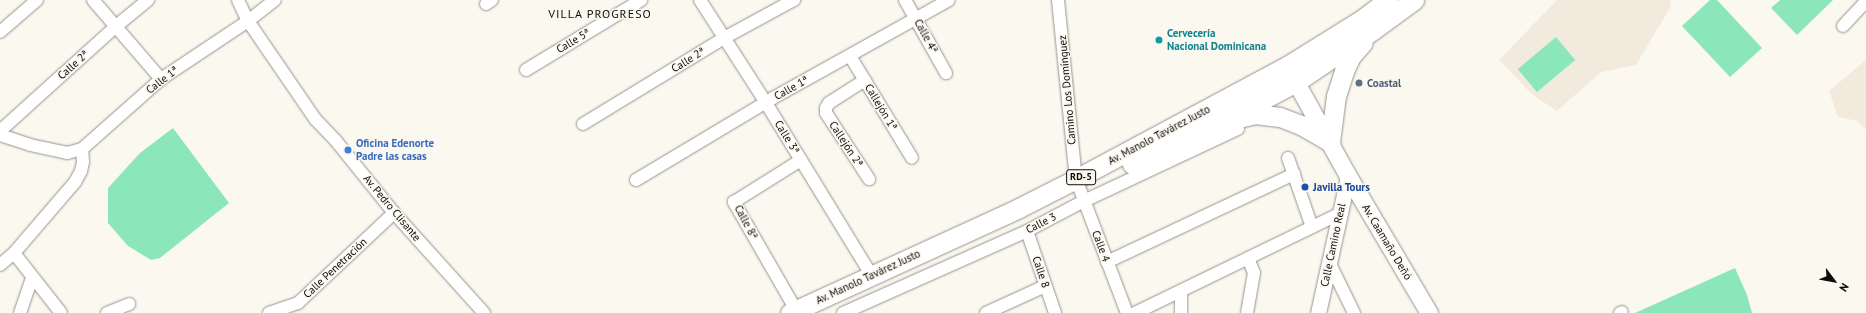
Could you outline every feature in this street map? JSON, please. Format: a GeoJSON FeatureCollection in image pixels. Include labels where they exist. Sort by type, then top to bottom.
{"type":"FeatureCollection","features":[{"type":"Feature","properties":{"kind":"main road","name":"Av. Manolo Tavárez Justo"},"geometry":{"type":"LineString","coordinates":[[793,312],[1018,208],[1080,190],[1236,94],[1292,74],[1346,30],[1388,0]]}},
{"type":"Feature","properties":{"kind":"main road","name":"Av. Manolo Tavárez Justo"},"geometry":{"type":"LineString","coordinates":[[816,313],[1080,190],[1218,123],[1292,74],[1373,30],[1414,0]]}},
{"type":"Feature","properties":{"kind":"main road"},"geometry":{"type":"LineString","coordinates":[[1236,94],[1262,70],[1292,48],[1321,36],[1346,30]]}},
{"type":"Feature","properties":{"kind":"main road"},"geometry":{"type":"LineString","coordinates":[[1218,123],[1255,114],[1280,117],[1301,125],[1330,142],[1336,96],[1344,71],[1351,56],[1373,30]]}},
{"type":"Feature","properties":{"kind":"main road","name":"Av. Caamaño Deñó"},"geometry":{"type":"LineString","coordinates":[[1292,74],[1348,176],[1429,313]]}},
{"type":"Feature","properties":{"kind":"street"},"geometry":{"type":"LineString","coordinates":[[0,32],[37,0]]}},
{"type":"Feature","properties":{"kind":"street"},"geometry":{"type":"LineString","coordinates":[[93,0],[161,79]]}},
{"type":"Feature","properties":{"kind":"street","name":"Calle 2ª"},"geometry":{"type":"LineString","coordinates":[[0,131],[115,27],[148,0]]}},
{"type":"Feature","properties":{"kind":"street","name":"Av. Pedro Clisante"},"geometry":{"type":"LineString","coordinates":[[238,0],[248,21],[315,119],[336,141],[394,213],[484,313]]}},
{"type":"Feature","properties":{"kind":"street","name":"Calle 1ª"},"geometry":{"type":"LineString","coordinates":[[82,149],[161,79],[248,21],[275,0]]}},
{"type":"Feature","properties":{"kind":"street","name":"Calle 5ª"},"geometry":{"type":"LineString","coordinates":[[526,70],[641,0]]}},
{"type":"Feature","properties":{"kind":"street","name":"Calle 3ª"},"geometry":{"type":"LineString","coordinates":[[700,0],[766,103],[872,276]]}},
{"type":"Feature","properties":{"kind":"street","name":"Calle 2ª"},"geometry":{"type":"LineString","coordinates":[[583,124],[724,38],[794,0]]}},
{"type":"Feature","properties":{"kind":"street","name":"Calle 4ª"},"geometry":{"type":"LineString","coordinates":[[905,0],[946,73]]}},
{"type":"Feature","properties":{"kind":"street","name":"Calle 1ª"},"geometry":{"type":"LineString","coordinates":[[636,180],[766,103],[949,0]]}},
{"type":"Feature","properties":{"kind":"street","name":"Camino Los Domínguez"},"geometry":{"type":"LineString","coordinates":[[1058,0],[1080,190]]}},
{"type":"Feature","properties":{"kind":"street"},"geometry":{"type":"LineString","coordinates":[[1843,26],[1866,1]]}},
{"type":"Feature","properties":{"kind":"street","name":"Callejón 1ª"},"geometry":{"type":"LineString","coordinates":[[850,56],[912,158]]}},
{"type":"Feature","properties":{"kind":"street","name":"Callejón 2ª"},"geometry":{"type":"LineString","coordinates":[[864,80],[829,103],[826,108],[826,113],[869,179]]}},
{"type":"Feature","properties":{"kind":"street","name":"Calle 3"},"geometry":{"type":"LineString","coordinates":[[843,313],[1026,230],[1080,190],[1238,130]]}},
{"type":"Feature","properties":{"kind":"street"},"geometry":{"type":"LineString","coordinates":[[0,135],[30,145],[67,153],[82,149],[82,166],[75,182],[14,253],[0,265]]}},
{"type":"Feature","properties":{"kind":"street"},"geometry":{"type":"LineString","coordinates":[[1288,158],[1312,227]]}},
{"type":"Feature","properties":{"kind":"street","name":"Calle 8ª"},"geometry":{"type":"LineString","coordinates":[[793,312],[734,202],[801,160]]}},
{"type":"Feature","properties":{"kind":"street"},"geometry":{"type":"LineString","coordinates":[[1107,262],[1294,174]]}},
{"type":"Feature","properties":{"kind":"street","name":"Calle Camino Real"},"geometry":{"type":"LineString","coordinates":[[1318,313],[1348,176]]}},
{"type":"Feature","properties":{"kind":"street","name":"Calle 4"},"geometry":{"type":"LineString","coordinates":[[1080,190],[1127,313]]}},
{"type":"Feature","properties":{"kind":"street","name":"Calle Penetración"},"geometry":{"type":"LineString","coordinates":[[269,313],[298,302],[394,213]]}},
{"type":"Feature","properties":{"kind":"street"},"geometry":{"type":"LineString","coordinates":[[1136,313],[1339,214]]}},
{"type":"Feature","properties":{"kind":"street","name":"Calle 8"},"geometry":{"type":"LineString","coordinates":[[1026,230],[1055,313]]}},
{"type":"Feature","properties":{"kind":"street"},"geometry":{"type":"LineString","coordinates":[[14,253],[32,278],[61,313]]}},
{"type":"Feature","properties":{"kind":"street"},"geometry":{"type":"LineString","coordinates":[[1247,313],[1254,273],[1248,258]]}},
{"type":"Feature","properties":{"kind":"street"},"geometry":{"type":"LineString","coordinates":[[1329,262],[1354,313]]}},
{"type":"Feature","properties":{"kind":"street"},"geometry":{"type":"LineString","coordinates":[[20,313],[32,278]]}},
{"type":"Feature","properties":{"kind":"street"},"geometry":{"type":"LineString","coordinates":[[986,313],[1045,286]]}},
{"type":"Feature","properties":{"kind":"street"},"geometry":{"type":"LineString","coordinates":[[1180,313],[1181,291]]}},
{"type":"Feature","properties":{"kind":"street"},"geometry":{"type":"LineString","coordinates":[[107,313],[129,304]]}},
{"type":"Feature","properties":{"kind":"shaded area"},"geometry":{"type":"Polygon","coordinates":[[[1557,0],[1670,0],[1671,6],[1636,65],[1601,72],[1557,111],[1533,95],[1499,60],[1557,0]]]}},
{"type":"Feature","properties":{"kind":"shaded area"},"geometry":{"type":"Polygon","coordinates":[[[1866,60],[1866,130],[1858,121],[1838,117],[1829,91],[1866,60]]]}},
{"type":"Feature","properties":{"kind":"green space"},"geometry":{"type":"Polygon","coordinates":[[[1710,0],[1717,0],[1762,48],[1730,77],[1682,26],[1710,0]]]}},
{"type":"Feature","properties":{"kind":"green space"},"geometry":{"type":"Polygon","coordinates":[[[1780,0],[1833,0],[1797,35],[1771,8],[1780,0]]]}},
{"type":"Feature","properties":{"kind":"green space"},"geometry":{"type":"Polygon","coordinates":[[[1556,37],[1575,60],[1537,92],[1518,69],[1556,37]]]}},
{"type":"Feature","properties":{"kind":"green space"},"geometry":{"type":"Polygon","coordinates":[[[173,128],[229,203],[160,258],[151,260],[128,246],[108,223],[108,188],[140,153],[173,128]]]}},
{"type":"Feature","properties":{"kind":"green space"},"geometry":{"type":"Polygon","coordinates":[[[1735,268],[1747,295],[1752,313],[1635,313],[1735,268]]]}},
{"type":"Feature","properties":{"kind":"place","name":"Cervecería Nacional Dominicana"},"geometry":{"type":"Point","coordinates":[1159,40]}},
{"type":"Feature","properties":{"kind":"place","name":"Coastal"},"geometry":{"type":"Point","coordinates":[1359,83]}},
{"type":"Feature","properties":{"kind":"place","name":"Oficina Edenorte Padre las casas"},"geometry":{"type":"Point","coordinates":[348,150]}},
{"type":"Feature","properties":{"kind":"place","name":"Javilla Tours"},"geometry":{"type":"Point","coordinates":[1305,187]}},
{"type":"Feature","properties":{"kind":"district","name":"VILLA PROGRESO"},"geometry":{"type":"Point","coordinates":[600,14]}}]}
